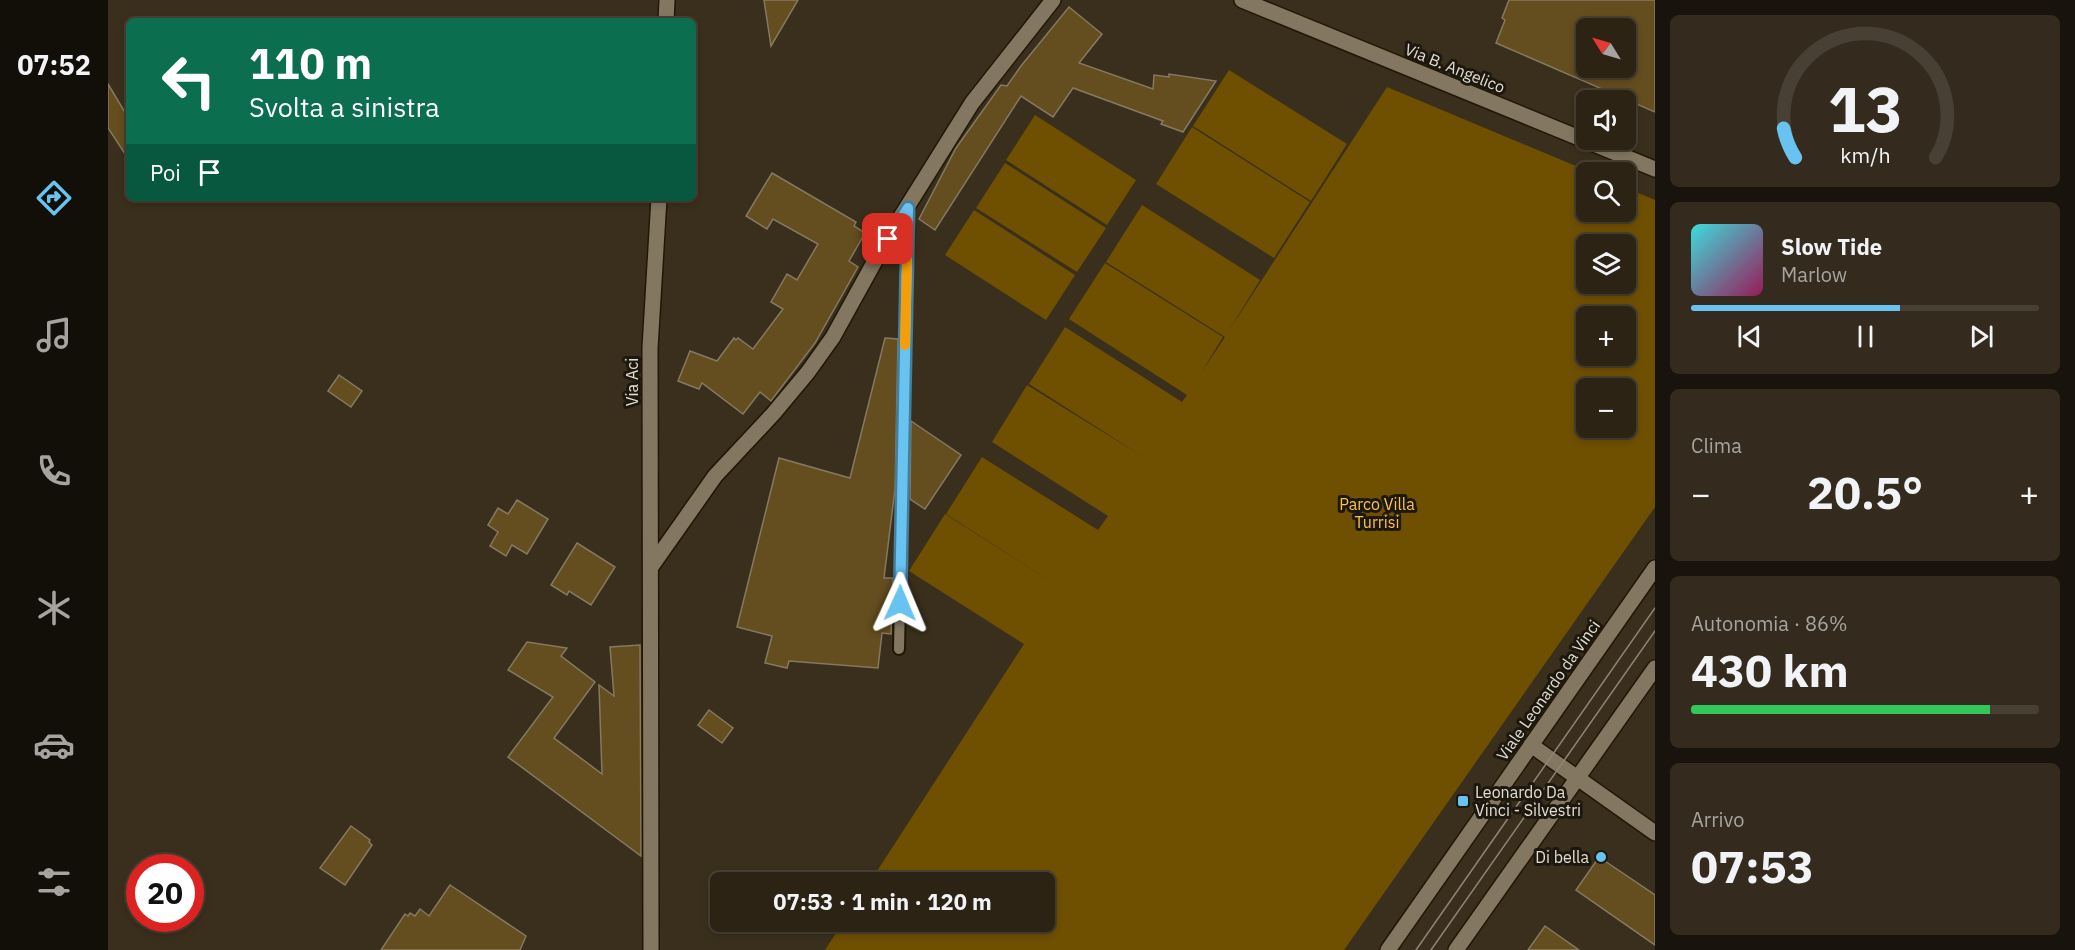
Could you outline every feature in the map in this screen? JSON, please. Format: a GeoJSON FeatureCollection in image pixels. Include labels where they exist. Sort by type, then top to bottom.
{"type":"FeatureCollection","features":[{"type":"Feature","properties":{"kind":"street"},"geometry":{"type":"LineString","coordinates":[[666,18],[667,0]]}},
{"type":"Feature","properties":{"kind":"street"},"geometry":{"type":"LineString","coordinates":[[651,567],[715,476],[773,414],[833,337],[888,239],[972,103],[1053,0]]}},
{"type":"Feature","properties":{"kind":"street","name":"Via B. Angelico"},"geometry":{"type":"LineString","coordinates":[[1242,0],[1655,169]]}},
{"type":"Feature","properties":{"kind":"street","name":"Via Aci"},"geometry":{"type":"LineString","coordinates":[[651,950],[650,348],[659,201]]}},
{"type":"Feature","properties":{"kind":"street","name":"Viale Leonardo da Vinci"},"geometry":{"type":"LineString","coordinates":[[1388,950],[1655,568]]}},
{"type":"Feature","properties":{"kind":"street"},"geometry":{"type":"LineString","coordinates":[[1456,950],[1655,668]]}},
{"type":"Feature","properties":{"kind":"street"},"geometry":{"type":"LineString","coordinates":[[1532,745],[1655,833]]}},
{"type":"Feature","properties":{"kind":"lane"},"geometry":{"type":"LineString","coordinates":[[899,649],[908,208]]}},
{"type":"Feature","properties":{"kind":"green space"},"geometry":{"type":"Polygon","coordinates":[[[1229,70],[1347,144],[1311,201],[1193,126],[1229,70]]]}},
{"type":"Feature","properties":{"kind":"green space","name":"Parco Villa Turrisi"},"geometry":{"type":"Polygon","coordinates":[[[1387,87],[1576,166],[1576,222],[1636,222],[1636,192],[1655,200],[1655,507],[1344,950],[825,950],[837,932],[1055,932],[1055,872],[876,872],[1024,644],[909,571],[945,514],[1061,588],[946,514],[982,457],[1098,530],[1108,516],[992,442],[1027,385],[1145,458],[1029,384],[1065,327],[1182,402],[1187,395],[1069,319],[1105,263],[1223,337],[1201,373],[1225,337],[1106,262],[1142,205],[1260,280],[1228,332],[1387,87]]]}},
{"type":"Feature","properties":{"kind":"green space"},"geometry":{"type":"Polygon","coordinates":[[[1035,115],[1136,180],[1107,225],[1006,160],[1035,115]]]}},
{"type":"Feature","properties":{"kind":"green space"},"geometry":{"type":"Polygon","coordinates":[[[1192,127],[1310,202],[1274,258],[1156,184],[1192,127]]]}},
{"type":"Feature","properties":{"kind":"green space"},"geometry":{"type":"Polygon","coordinates":[[[1005,163],[1106,228],[1077,272],[976,208],[1005,163]]]}},
{"type":"Feature","properties":{"kind":"green space"},"geometry":{"type":"Polygon","coordinates":[[[974,210],[1075,275],[1046,320],[945,255],[974,210]]]}},
{"type":"Feature","properties":{"kind":"building"},"geometry":{"type":"Polygon","coordinates":[[[764,0],[798,0],[771,46],[764,0]]]}},
{"type":"Feature","properties":{"kind":"building"},"geometry":{"type":"Polygon","coordinates":[[[1509,0],[1655,0],[1655,112],[1636,104],[1636,90],[1604,90],[1577,78],[1636,78],[1636,18],[1576,18],[1576,78],[1496,43],[1505,20],[1502,18],[1509,0]]]}},
{"type":"Feature","properties":{"kind":"building"},"geometry":{"type":"Polygon","coordinates":[[[1069,7],[1102,34],[1079,63],[1153,89],[1154,75],[1169,77],[1169,74],[1216,81],[1183,132],[1161,124],[1163,121],[1073,88],[1053,117],[1021,96],[935,230],[919,219],[956,148],[1001,85],[1007,86],[1069,7]]]}},
{"type":"Feature","properties":{"kind":"building"},"geometry":{"type":"Polygon","coordinates":[[[108,84],[126,114],[126,155],[108,128],[108,84]]]}},
{"type":"Feature","properties":{"kind":"building"},"geometry":{"type":"Polygon","coordinates":[[[772,173],[856,222],[854,226],[865,233],[849,261],[858,267],[815,343],[771,401],[760,392],[743,414],[702,383],[699,389],[678,381],[690,351],[717,361],[734,338],[736,340],[738,338],[753,349],[783,309],[771,302],[787,274],[797,280],[818,244],[773,219],[767,229],[746,216],[772,173]]]}},
{"type":"Feature","properties":{"kind":"building"},"geometry":{"type":"Polygon","coordinates":[[[885,338],[898,339],[895,489],[884,578],[893,578],[891,634],[882,633],[878,668],[789,661],[787,668],[765,663],[772,636],[737,627],[779,458],[850,478],[885,338]]]}},
{"type":"Feature","properties":{"kind":"building"},"geometry":{"type":"Polygon","coordinates":[[[339,375],[362,391],[351,407],[328,391],[339,375]]]}},
{"type":"Feature","properties":{"kind":"building"},"geometry":{"type":"Polygon","coordinates":[[[911,421],[961,455],[925,509],[910,499],[911,421]]]}},
{"type":"Feature","properties":{"kind":"building"},"geometry":{"type":"Polygon","coordinates":[[[517,500],[548,519],[527,554],[512,545],[506,556],[490,546],[498,532],[488,525],[498,508],[508,514],[517,500]]]}},
{"type":"Feature","properties":{"kind":"building"},"geometry":{"type":"Polygon","coordinates":[[[577,543],[615,567],[591,605],[569,591],[567,595],[551,585],[577,543]]]}},
{"type":"Feature","properties":{"kind":"building"},"geometry":{"type":"Polygon","coordinates":[[[527,642],[567,648],[561,656],[595,682],[554,738],[602,774],[599,685],[614,696],[610,647],[640,645],[641,856],[508,757],[553,697],[508,670],[527,642]]]}},
{"type":"Feature","properties":{"kind":"building"},"geometry":{"type":"Polygon","coordinates":[[[709,710],[733,728],[722,743],[698,725],[709,710]]]}},
{"type":"Feature","properties":{"kind":"building"},"geometry":{"type":"Polygon","coordinates":[[[351,826],[370,840],[372,845],[345,885],[320,868],[351,826]]]}},
{"type":"Feature","properties":{"kind":"building"},"geometry":{"type":"Polygon","coordinates":[[[1599,857],[1655,895],[1655,945],[1576,890],[1599,857]]]}},
{"type":"Feature","properties":{"kind":"building"},"geometry":{"type":"Polygon","coordinates":[[[450,885],[526,936],[520,950],[381,950],[405,914],[408,916],[410,913],[415,916],[420,909],[429,916],[450,885]]]}},
{"type":"Feature","properties":{"kind":"building"},"geometry":{"type":"Polygon","coordinates":[[[1545,926],[1579,950],[1528,950],[1545,926]]]}},
{"type":"Feature","properties":{"kind":"tram line"},"geometry":{"type":"LineString","coordinates":[[1416,950],[1655,608]]}},
{"type":"Feature","properties":{"kind":"tram line"},"geometry":{"type":"LineString","coordinates":[[1431,950],[1655,631]]}},
{"type":"Feature","properties":{"kind":"slow traffic"},"geometry":{"type":"LineString","coordinates":[[905,345],[907,259]]}},
{"type":"Feature","properties":{"kind":"place","name":"Leonardo Da Vinci - Silvestri"},"geometry":{"type":"Point","coordinates":[1463,801]}},
{"type":"Feature","properties":{"kind":"place","name":"Di bella"},"geometry":{"type":"Point","coordinates":[1601,857]}},
{"type":"Feature","properties":{"kind":"route"},"geometry":{"type":"LineString","coordinates":[[888,239],[908,208],[900,603]]}}]}
